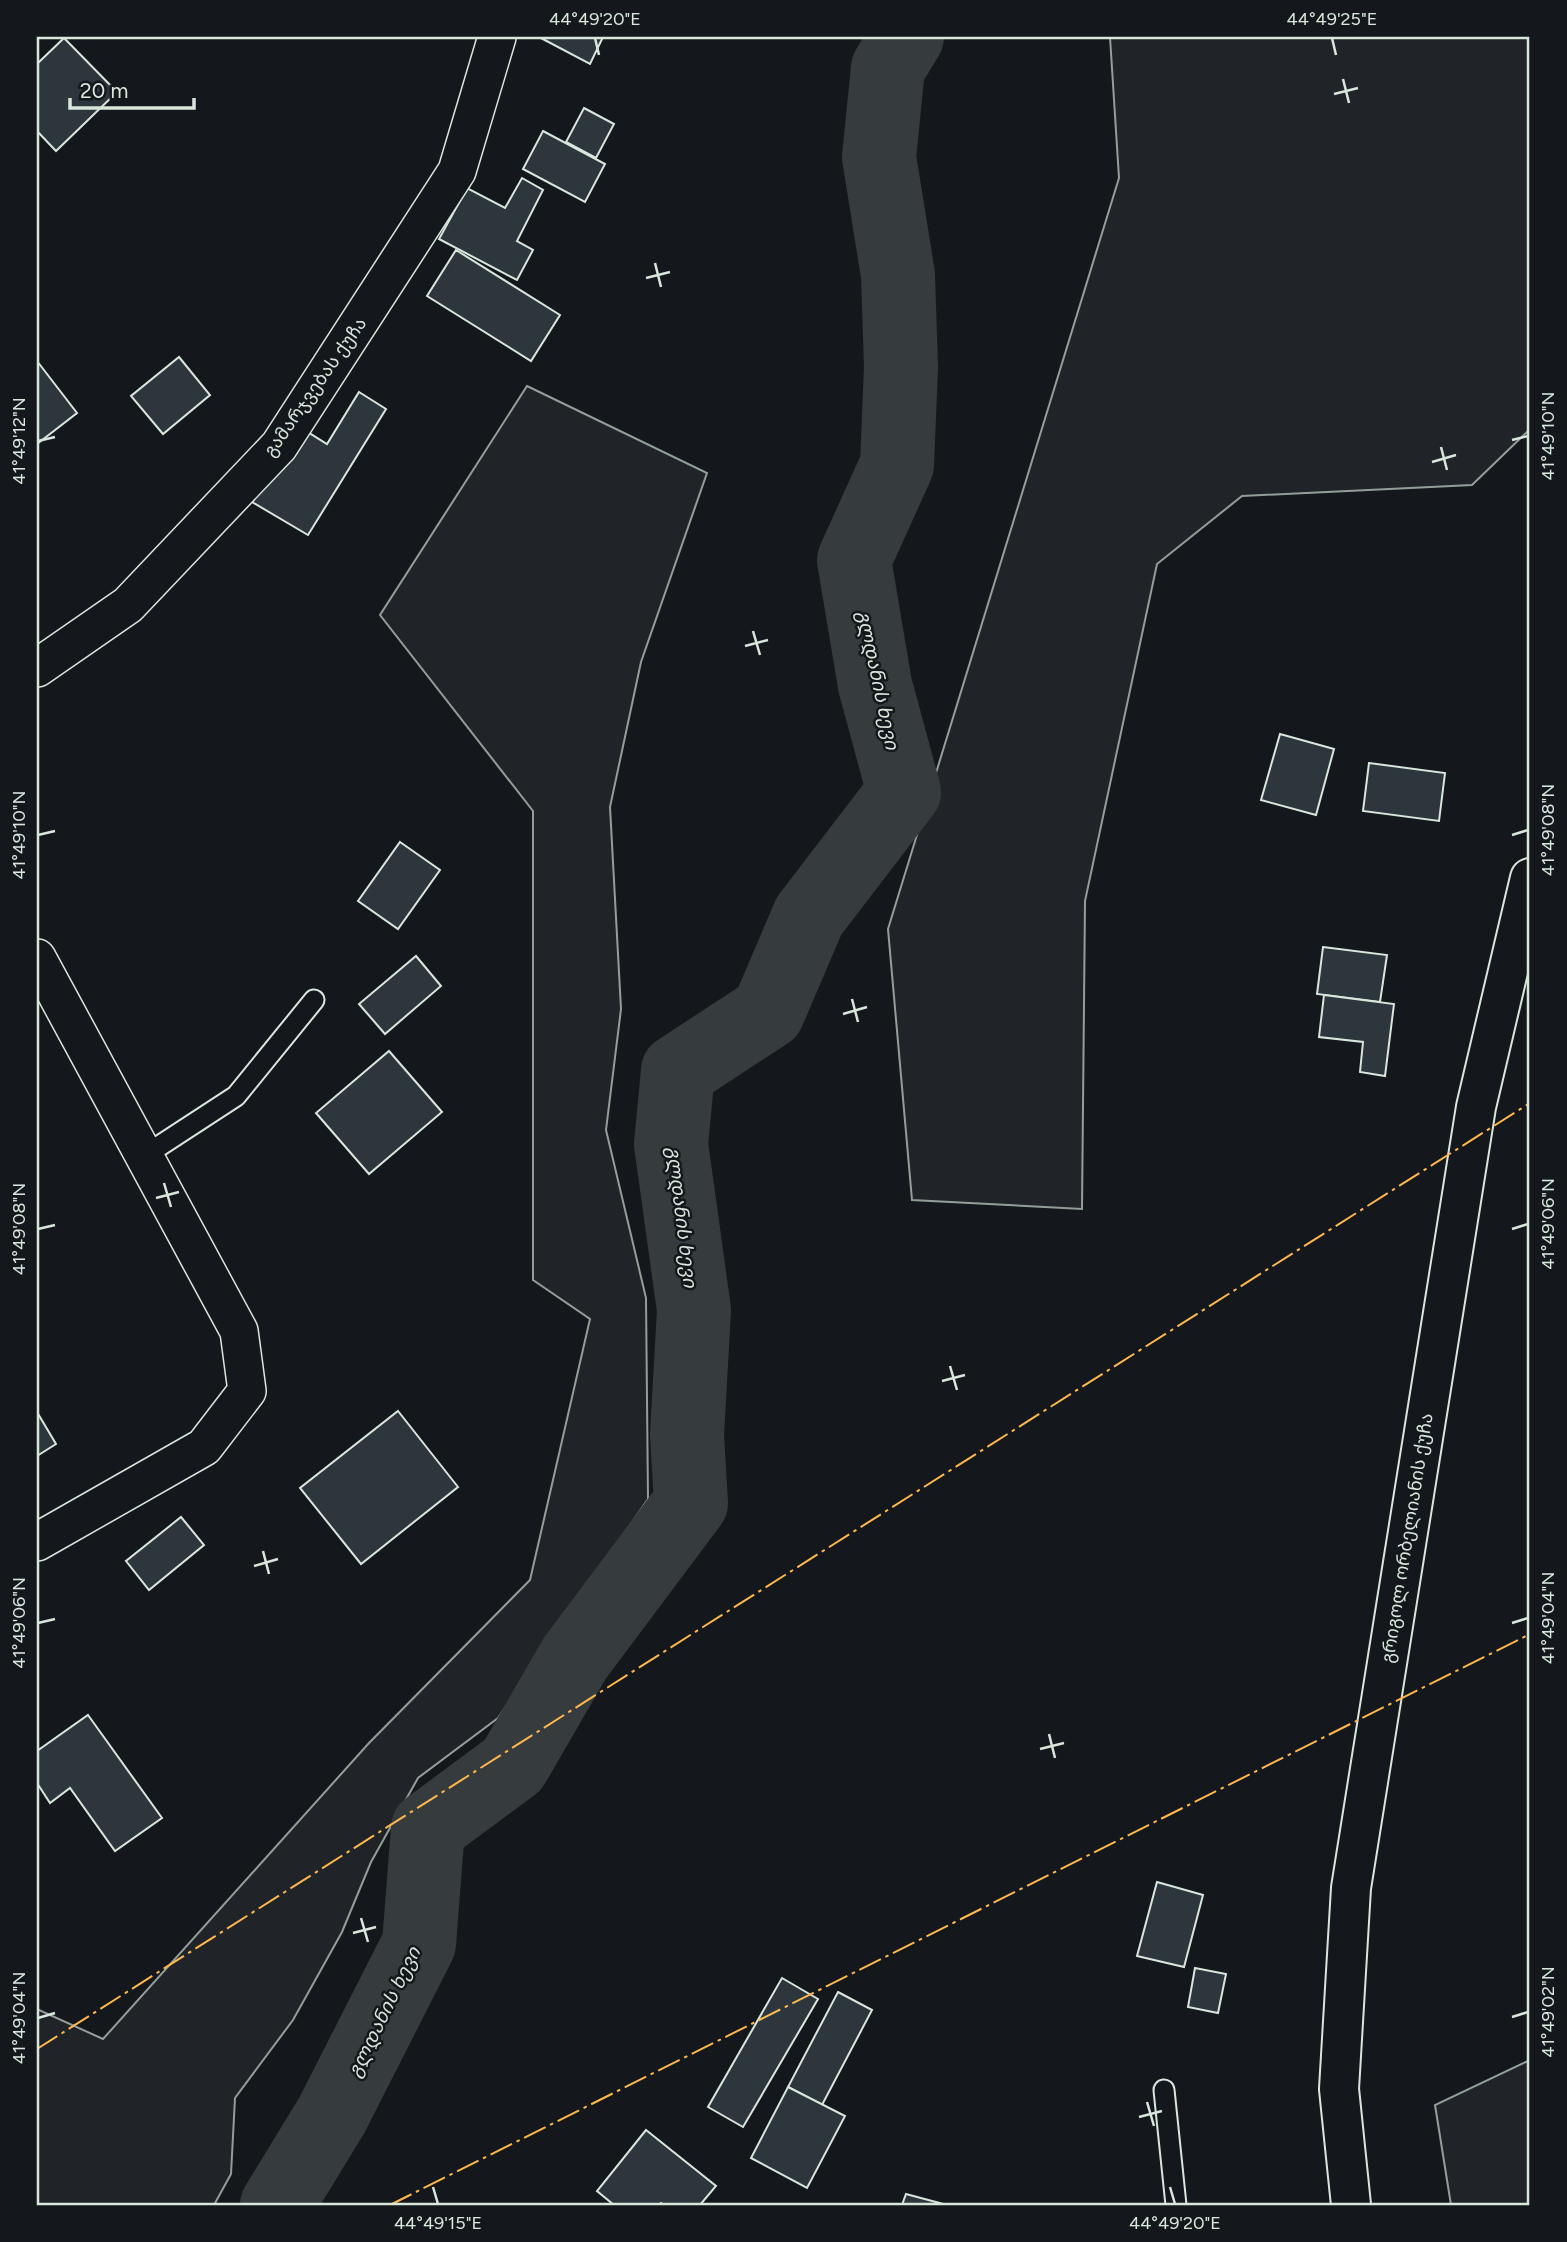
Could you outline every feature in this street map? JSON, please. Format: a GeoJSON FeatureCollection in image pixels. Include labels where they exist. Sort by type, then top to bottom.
{"type":"FeatureCollection","features":[{"type":"Feature","properties":{"kind":"main road","name":"გრიგოლ ორბელიანის ქუჩა"},"geometry":{"type":"LineString","coordinates":[[1351,2205],[1339,2089],[1351,1888],[1476,1107],[1530,878]]}},
{"type":"Feature","properties":{"kind":"street","name":"გამარჯვებას ქუჩა"},"geometry":{"type":"LineString","coordinates":[[37,668],[128,605],[279,446],[457,172],[497,37]]}},
{"type":"Feature","properties":{"kind":"street"},"geometry":{"type":"LineString","coordinates":[[37,958],[239,1331],[247,1391],[204,1447],[37,1542]]}},
{"type":"Feature","properties":{"kind":"lane"},"geometry":{"type":"LineString","coordinates":[[144,1156],[236,1096],[314,1000]]}},
{"type":"Feature","properties":{"kind":"lane"},"geometry":{"type":"LineString","coordinates":[[1164,2090],[1176,2205]]}},
{"type":"Feature","properties":{"kind":"shaded area"},"geometry":{"type":"Polygon","coordinates":[[[1110,37],[1530,37],[1530,429],[1472,485],[1242,496],[1157,564],[1085,901],[1082,1209],[912,1200],[888,929],[1119,178],[1110,37]]]}},
{"type":"Feature","properties":{"kind":"shaded area"},"geometry":{"type":"Polygon","coordinates":[[[527,386],[707,473],[641,662],[610,807],[621,1009],[606,1130],[646,1298],[648,1499],[498,1718],[418,1778],[371,1862],[342,1932],[293,2020],[235,2098],[231,2174],[214,2205],[37,2205],[37,2009],[103,2039],[369,1743],[530,1580],[590,1319],[533,1280],[533,811],[380,615],[527,386]]]}},
{"type":"Feature","properties":{"kind":"shaded area"},"geometry":{"type":"Polygon","coordinates":[[[1530,2060],[1530,2205],[1451,2205],[1435,2105],[1530,2060]]]}},
{"type":"Feature","properties":{"kind":"building"},"geometry":{"type":"Polygon","coordinates":[[[539,37],[603,37],[590,64],[539,37]]]}},
{"type":"Feature","properties":{"kind":"building"},"geometry":{"type":"Polygon","coordinates":[[[64,38],[117,92],[56,151],[37,131],[37,64],[64,38]]]}},
{"type":"Feature","properties":{"kind":"building"},"geometry":{"type":"Polygon","coordinates":[[[584,108],[614,124],[596,158],[566,142],[584,108]]]}},
{"type":"Feature","properties":{"kind":"building"},"geometry":{"type":"Polygon","coordinates":[[[543,131],[605,164],[585,202],[523,169],[543,131]]]}},
{"type":"Feature","properties":{"kind":"building"},"geometry":{"type":"Polygon","coordinates":[[[522,178],[543,190],[517,241],[533,250],[517,280],[439,239],[467,188],[505,208],[522,178]]]}},
{"type":"Feature","properties":{"kind":"building"},"geometry":{"type":"Polygon","coordinates":[[[456,250],[560,315],[531,361],[427,296],[456,250]]]}},
{"type":"Feature","properties":{"kind":"building"},"geometry":{"type":"Polygon","coordinates":[[[179,357],[210,395],[163,434],[131,396],[179,357]]]}},
{"type":"Feature","properties":{"kind":"building"},"geometry":{"type":"Polygon","coordinates":[[[37,361],[77,413],[37,444],[37,361]]]}},
{"type":"Feature","properties":{"kind":"building"},"geometry":{"type":"Polygon","coordinates":[[[359,392],[386,409],[308,535],[252,502],[298,426],[327,444],[359,392]]]}},
{"type":"Feature","properties":{"kind":"building"},"geometry":{"type":"Polygon","coordinates":[[[1280,734],[1334,749],[1316,815],[1261,800],[1280,734]]]}},
{"type":"Feature","properties":{"kind":"building"},"geometry":{"type":"Polygon","coordinates":[[[1369,763],[1445,773],[1439,821],[1363,811],[1369,763]]]}},
{"type":"Feature","properties":{"kind":"building"},"geometry":{"type":"Polygon","coordinates":[[[400,842],[440,870],[398,929],[358,901],[400,842]]]}},
{"type":"Feature","properties":{"kind":"building"},"geometry":{"type":"Polygon","coordinates":[[[1323,947],[1387,955],[1380,1002],[1317,994],[1323,947]]]}},
{"type":"Feature","properties":{"kind":"building"},"geometry":{"type":"Polygon","coordinates":[[[416,956],[441,986],[385,1034],[359,1004],[416,956]]]}},
{"type":"Feature","properties":{"kind":"building"},"geometry":{"type":"Polygon","coordinates":[[[1324,995],[1394,1004],[1385,1076],[1360,1072],[1363,1042],[1319,1037],[1324,995]]]}},
{"type":"Feature","properties":{"kind":"building"},"geometry":{"type":"Polygon","coordinates":[[[389,1051],[442,1112],[369,1174],[316,1113],[389,1051]]]}},
{"type":"Feature","properties":{"kind":"building"},"geometry":{"type":"Polygon","coordinates":[[[398,1411],[458,1487],[361,1564],[300,1488],[398,1411]]]}},
{"type":"Feature","properties":{"kind":"building"},"geometry":{"type":"Polygon","coordinates":[[[37,1412],[56,1444],[37,1456],[37,1412]]]}},
{"type":"Feature","properties":{"kind":"building"},"geometry":{"type":"Polygon","coordinates":[[[181,1517],[204,1545],[149,1590],[126,1561],[181,1517]]]}},
{"type":"Feature","properties":{"kind":"building"},"geometry":{"type":"Polygon","coordinates":[[[88,1715],[162,1818],[115,1851],[70,1788],[50,1803],[37,1783],[37,1751],[88,1715]]]}},
{"type":"Feature","properties":{"kind":"building"},"geometry":{"type":"Polygon","coordinates":[[[1157,1882],[1203,1895],[1184,1967],[1137,1956],[1157,1882]]]}},
{"type":"Feature","properties":{"kind":"building"},"geometry":{"type":"Polygon","coordinates":[[[1195,1968],[1226,1974],[1218,2013],[1188,2007],[1195,1968]]]}},
{"type":"Feature","properties":{"kind":"building"},"geometry":{"type":"Polygon","coordinates":[[[782,1978],[818,1999],[743,2127],[708,2107],[782,1978]]]}},
{"type":"Feature","properties":{"kind":"building"},"geometry":{"type":"Polygon","coordinates":[[[838,1992],[872,2010],[822,2105],[788,2087],[838,1992]]]}},
{"type":"Feature","properties":{"kind":"building"},"geometry":{"type":"Polygon","coordinates":[[[788,2087],[845,2116],[807,2188],[751,2158],[788,2087]]]}},
{"type":"Feature","properties":{"kind":"building"},"geometry":{"type":"Polygon","coordinates":[[[646,2130],[716,2186],[700,2205],[614,2205],[597,2191],[646,2130]]]}},
{"type":"Feature","properties":{"kind":"building"},"geometry":{"type":"Polygon","coordinates":[[[906,2194],[947,2205],[902,2205],[906,2194]]]}},
{"type":"Feature","properties":{"kind":"waterway","name":"გლდანის ხევი"},"geometry":{"type":"LineString","coordinates":[[277,2205],[332,2115],[419,1944],[428,1828],[513,1765],[575,1658],[691,1503],[687,1435],[694,1310],[671,1144],[678,1071],[768,1012],[809,916],[904,792],[875,685],[854,560],[897,465],[901,367],[898,275],[879,157],[888,68],[907,37]]}},
{"type":"Feature","properties":{"kind":"power"},"geometry":{"type":"LineString","coordinates":[[37,2049],[1530,1103]]}},
{"type":"Feature","properties":{"kind":"power"},"geometry":{"type":"LineString","coordinates":[[390,2205],[1530,1634]]}}]}
